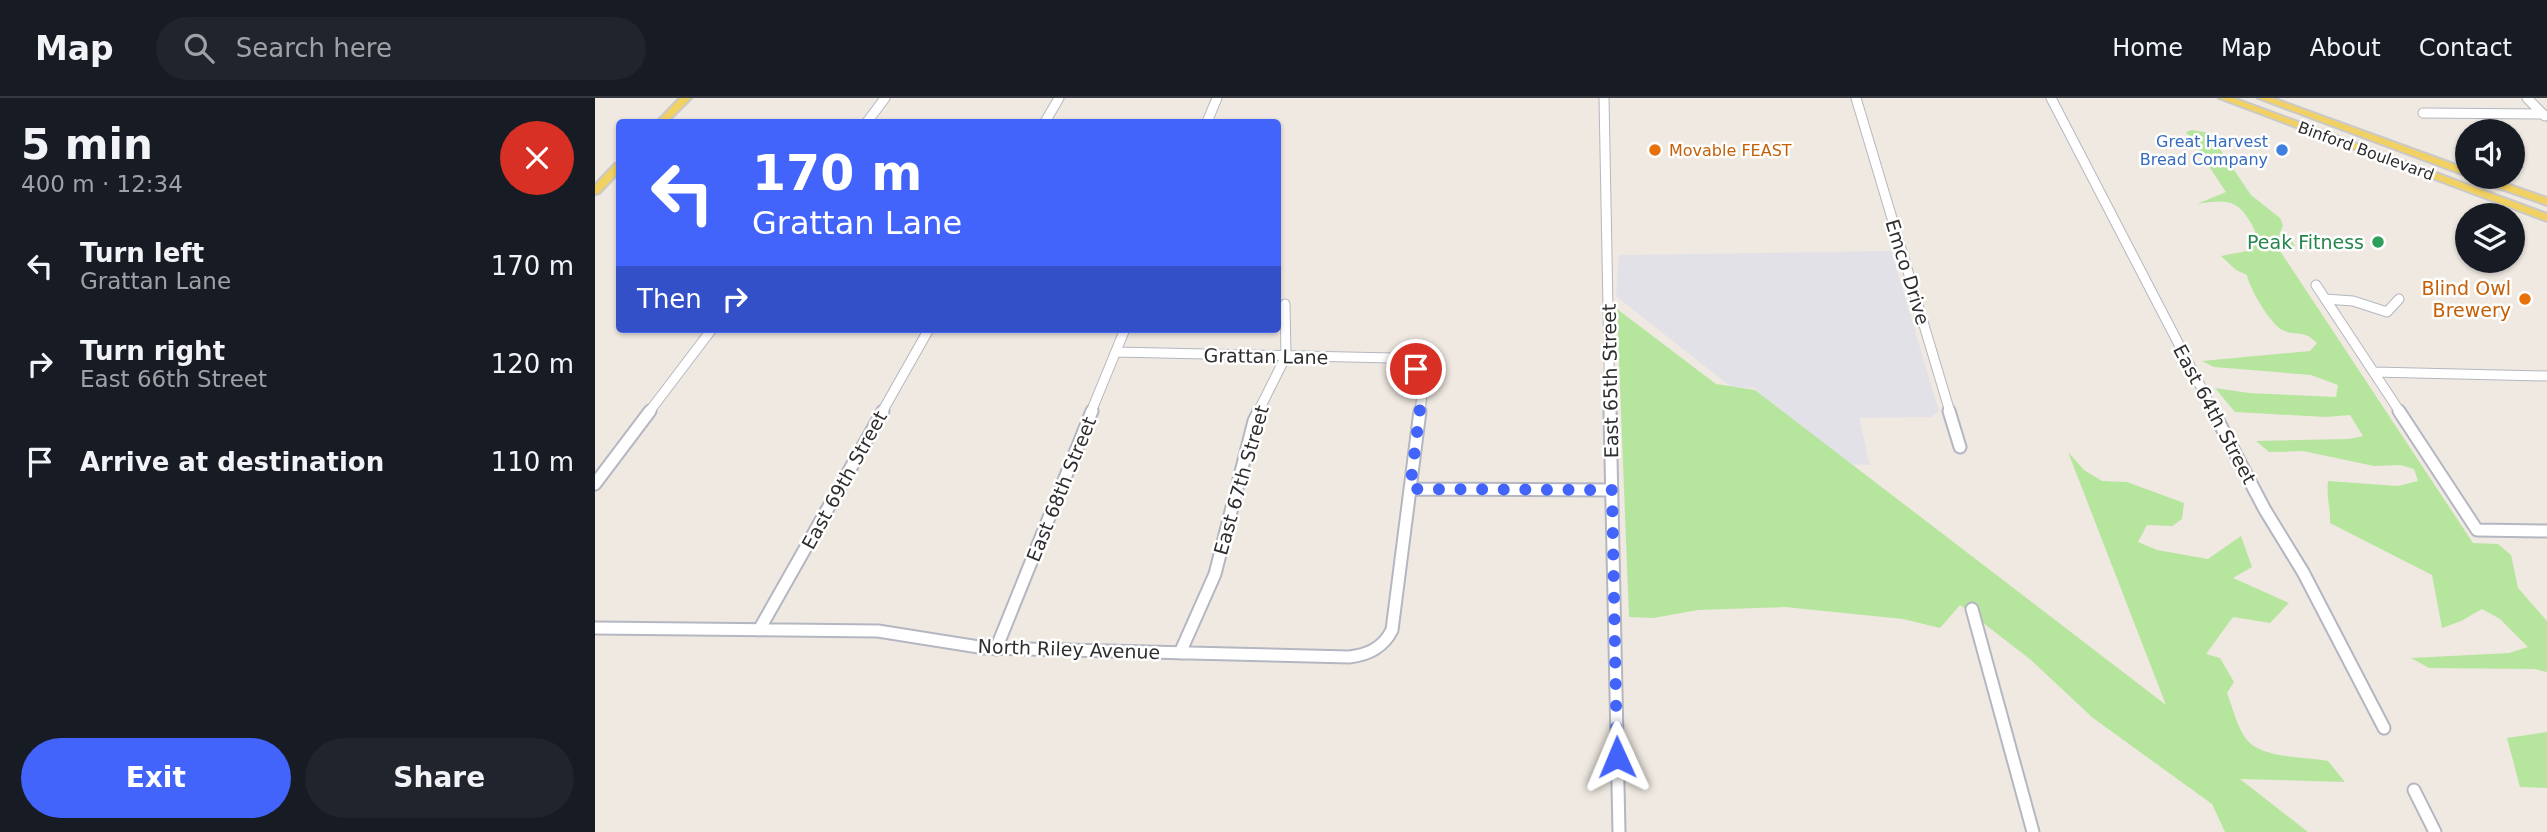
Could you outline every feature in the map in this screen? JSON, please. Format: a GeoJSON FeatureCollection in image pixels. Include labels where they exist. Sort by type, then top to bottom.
{"type":"FeatureCollection","features":[{"type":"Feature","properties":{"kind":"main road"},"geometry":{"type":"LineString","coordinates":[[665,119],[686,98]]}},
{"type":"Feature","properties":{"kind":"main road","name":"Binford Boulevard"},"geometry":{"type":"LineString","coordinates":[[2224,98],[2547,218]]}},
{"type":"Feature","properties":{"kind":"main road","name":"Binford Boulevard"},"geometry":{"type":"LineString","coordinates":[[2263,98],[2455,169]]}},
{"type":"Feature","properties":{"kind":"main road"},"geometry":{"type":"LineString","coordinates":[[595,191],[616,169]]}},
{"type":"Feature","properties":{"kind":"main road"},"geometry":{"type":"LineString","coordinates":[[2511,189],[2547,202]]}},
{"type":"Feature","properties":{"kind":"street"},"geometry":{"type":"LineString","coordinates":[[869,119],[885,98]]}},
{"type":"Feature","properties":{"kind":"street"},"geometry":{"type":"LineString","coordinates":[[1047,119],[1059,98]]}},
{"type":"Feature","properties":{"kind":"street"},"geometry":{"type":"LineString","coordinates":[[1208,119],[1217,98]]}},
{"type":"Feature","properties":{"kind":"street","name":"East 65th Street"},"geometry":{"type":"LineString","coordinates":[[1604,98],[1619,832]]}},
{"type":"Feature","properties":{"kind":"street","name":"Emco Drive"},"geometry":{"type":"LineString","coordinates":[[1856,98],[1961,447]]}},
{"type":"Feature","properties":{"kind":"street","name":"East 64th Street"},"geometry":{"type":"LineString","coordinates":[[2051,98],[2259,499],[2303,572],[2384,728]]}},
{"type":"Feature","properties":{"kind":"street"},"geometry":{"type":"LineString","coordinates":[[2526,98],[2545,116]]}},
{"type":"Feature","properties":{"kind":"street"},"geometry":{"type":"LineString","coordinates":[[2423,113],[2545,116]]}},
{"type":"Feature","properties":{"kind":"street"},"geometry":{"type":"LineString","coordinates":[[2316,285],[2477,530],[2547,531]]}},
{"type":"Feature","properties":{"kind":"street"},"geometry":{"type":"LineString","coordinates":[[2325,299],[2357,302],[2387,312],[2399,299]]}},
{"type":"Feature","properties":{"kind":"street","name":"East 67th Street"},"geometry":{"type":"LineString","coordinates":[[1179,653],[1215,575],[1254,421],[1286,356],[1285,304]]}},
{"type":"Feature","properties":{"kind":"street"},"geometry":{"type":"LineString","coordinates":[[595,484],[709,333]]}},
{"type":"Feature","properties":{"kind":"street","name":"East 69th Street"},"geometry":{"type":"LineString","coordinates":[[759,630],[927,333]]}},
{"type":"Feature","properties":{"kind":"street","name":"East 68th Street"},"geometry":{"type":"LineString","coordinates":[[996,649],[1123,333]]}},
{"type":"Feature","properties":{"kind":"street","name":"Grattan Lane"},"geometry":{"type":"LineString","coordinates":[[1116,352],[1392,358],[1415,367],[1423,385],[1410,489]]}},
{"type":"Feature","properties":{"kind":"street"},"geometry":{"type":"LineString","coordinates":[[2374,372],[2547,376]]}},
{"type":"Feature","properties":{"kind":"street"},"geometry":{"type":"LineString","coordinates":[[1410,489],[1612,490]]}},
{"type":"Feature","properties":{"kind":"street","name":"North Riley Avenue"},"geometry":{"type":"LineString","coordinates":[[595,628],[878,631],[996,649],[1349,657],[1374,650],[1392,630],[1410,489]]}},
{"type":"Feature","properties":{"kind":"street"},"geometry":{"type":"LineString","coordinates":[[1972,608],[2033,832]]}},
{"type":"Feature","properties":{"kind":"street"},"geometry":{"type":"LineString","coordinates":[[2414,790],[2435,832]]}},
{"type":"Feature","properties":{"kind":"shaded area"},"geometry":{"type":"Polygon","coordinates":[[[1891,251],[1939,411],[1931,417],[1859,418],[1870,465],[1848,464],[1776,411],[1755,388],[1731,387],[1616,296],[1619,255],[1891,251]]]}},
{"type":"Feature","properties":{"kind":"green space"},"geometry":{"type":"Polygon","coordinates":[[[2192,130],[2209,133],[2251,195],[2280,218],[2283,225],[2279,236],[2291,240],[2295,246],[2278,248],[2473,543],[2498,544],[2511,555],[2518,588],[2547,621],[2547,672],[2534,669],[2429,668],[2411,658],[2509,653],[2528,647],[2500,619],[2482,609],[2442,628],[2432,575],[2330,523],[2328,481],[2398,486],[2418,481],[2414,469],[2400,465],[2374,466],[2303,451],[2269,452],[2256,441],[2349,439],[2363,436],[2350,415],[2326,417],[2235,412],[2215,388],[2249,393],[2336,397],[2338,385],[2311,375],[2214,367],[2202,361],[2310,351],[2317,343],[2308,336],[2287,332],[2277,326],[2261,305],[2247,275],[2236,270],[2221,256],[2247,251],[2257,243],[2256,236],[2249,220],[2237,206],[2225,202],[2197,204],[2226,192],[2186,132],[2192,130]]]}},
{"type":"Feature","properties":{"kind":"green space"},"geometry":{"type":"Polygon","coordinates":[[[1617,309],[1716,384],[1755,390],[2166,705],[2068,452],[2084,470],[2102,481],[2127,482],[2184,503],[2182,519],[2172,526],[2147,525],[2138,542],[2157,550],[2208,559],[2241,536],[2252,567],[2233,578],[2289,603],[2270,623],[2233,617],[2206,654],[2220,658],[2234,682],[2227,693],[2239,726],[2250,743],[2266,752],[2328,761],[2345,782],[2240,779],[2308,832],[2225,832],[2212,804],[2093,718],[2031,660],[1960,605],[1940,628],[1903,619],[1785,607],[1698,610],[1653,618],[1629,617],[1617,309]]]}},
{"type":"Feature","properties":{"kind":"green space"},"geometry":{"type":"Polygon","coordinates":[[[2547,732],[2547,788],[2520,787],[2507,738],[2547,732]]]}},
{"type":"Feature","properties":{"kind":"place","name":"Movable FEAST"},"geometry":{"type":"Point","coordinates":[1655,150]}},
{"type":"Feature","properties":{"kind":"place","name":"Great Harvest Bread Company"},"geometry":{"type":"Point","coordinates":[2282,150]}},
{"type":"Feature","properties":{"kind":"place","name":"Peak Fitness"},"geometry":{"type":"Point","coordinates":[2378,242]}},
{"type":"Feature","properties":{"kind":"place","name":"Blind Owl Brewery"},"geometry":{"type":"Point","coordinates":[2525,299]}},
{"type":"Feature","properties":{"kind":"route"},"geometry":{"type":"LineString","coordinates":[[1416,369],[1421,375],[1423,385],[1410,489],[1612,490],[1617,757]]}}]}
